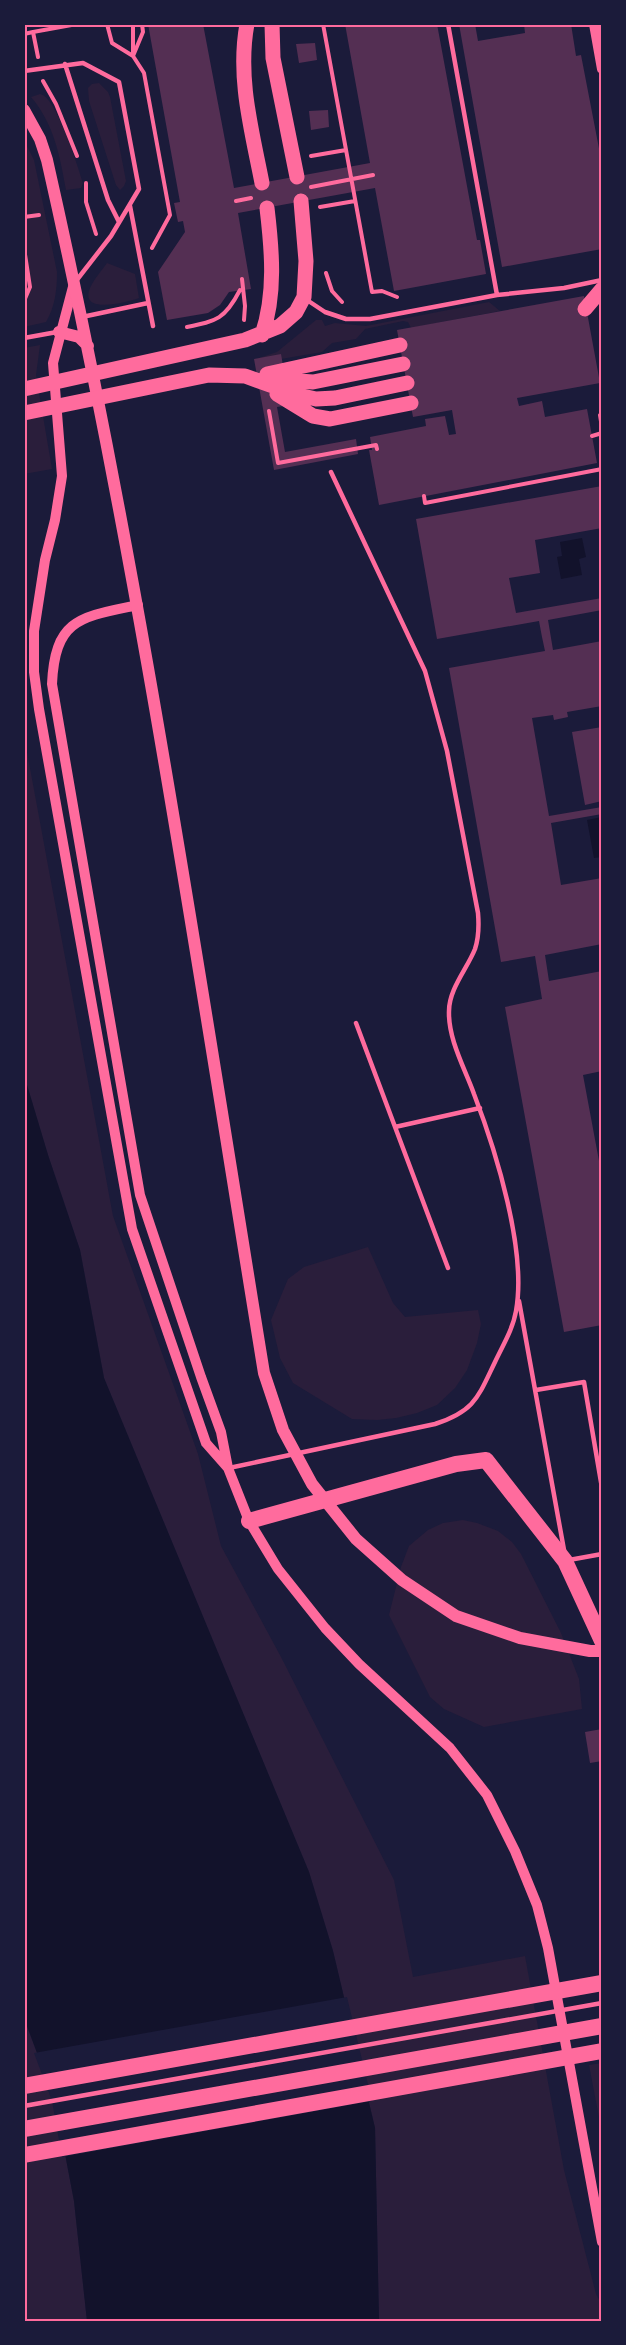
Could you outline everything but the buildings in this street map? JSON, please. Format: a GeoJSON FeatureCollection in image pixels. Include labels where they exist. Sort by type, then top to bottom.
{"type":"FeatureCollection","features":[{"type":"Feature","properties":{"kind":"highway"},"geometry":{"type":"LineString","coordinates":[[249,1521],[456,1464],[486,1460],[566,1561],[602,1641]]}},
{"type":"Feature","properties":{"kind":"highway"},"geometry":{"type":"LineString","coordinates":[[24,2086],[602,1983]]}},
{"type":"Feature","properties":{"kind":"highway"},"geometry":{"type":"LineString","coordinates":[[24,2128],[602,2025]]}},
{"type":"Feature","properties":{"kind":"highway"},"geometry":{"type":"LineString","coordinates":[[24,2155],[602,2051]]}},
{"type":"Feature","properties":{"kind":"main road"},"geometry":{"type":"LineString","coordinates":[[247,24],[243,44],[246,96],[262,183]]}},
{"type":"Feature","properties":{"kind":"main road"},"geometry":{"type":"LineString","coordinates":[[272,24],[273,58],[297,177]]}},
{"type":"Feature","properties":{"kind":"main road"},"geometry":{"type":"LineString","coordinates":[[24,110],[40,139],[47,160],[88,347],[144,637],[264,1373],[283,1430],[312,1484],[356,1539],[402,1580],[456,1616],[520,1638],[590,1651],[602,1651]]}},
{"type":"Feature","properties":{"kind":"main road"},"geometry":{"type":"LineString","coordinates":[[24,389],[245,340],[280,326],[296,312],[304,297],[308,205]]}},
{"type":"Feature","properties":{"kind":"main road"},"geometry":{"type":"LineString","coordinates":[[262,335],[269,314],[272,279],[272,244],[267,208]]}},
{"type":"Feature","properties":{"kind":"main road"},"geometry":{"type":"LineString","coordinates":[[585,309],[602,290]]}},
{"type":"Feature","properties":{"kind":"main road"},"geometry":{"type":"LineString","coordinates":[[59,332],[79,337],[88,347]]}},
{"type":"Feature","properties":{"kind":"main road"},"geometry":{"type":"LineString","coordinates":[[252,378],[400,345]]}},
{"type":"Feature","properties":{"kind":"main road"},"geometry":{"type":"LineString","coordinates":[[24,413],[184,379],[226,374],[313,382],[404,364]]}},
{"type":"Feature","properties":{"kind":"main road"},"geometry":{"type":"LineString","coordinates":[[252,378],[298,395],[316,399],[334,398],[407,383]]}},
{"type":"Feature","properties":{"kind":"main road"},"geometry":{"type":"LineString","coordinates":[[252,378],[308,413],[321,418],[330,419],[411,402]]}},
{"type":"Feature","properties":{"kind":"street"},"geometry":{"type":"LineString","coordinates":[[594,24],[602,69]]}},
{"type":"Feature","properties":{"kind":"street"},"geometry":{"type":"LineString","coordinates":[[74,283],[59,332],[53,363],[62,476],[34,631],[34,672],[132,1229],[206,1443],[228,1468]]}},
{"type":"Feature","properties":{"kind":"street"},"geometry":{"type":"LineString","coordinates":[[138,605],[92,614],[71,625],[53,657],[52,684],[140,1195],[221,1432],[228,1468],[249,1521],[278,1569],[325,1628],[359,1664],[450,1748],[487,1795],[515,1851],[537,1905],[548,1948],[602,2242]]}},
{"type":"Feature","properties":{"kind":"lane"},"geometry":{"type":"LineString","coordinates":[[448,24],[497,295]]}},
{"type":"Feature","properties":{"kind":"lane"},"geometry":{"type":"LineString","coordinates":[[24,71],[83,63],[119,82],[140,189],[95,259],[74,283]]}},
{"type":"Feature","properties":{"kind":"lane"},"geometry":{"type":"LineString","coordinates":[[65,64],[108,200],[119,222]]}},
{"type":"Feature","properties":{"kind":"lane"},"geometry":{"type":"LineString","coordinates":[[130,206],[153,326]]}},
{"type":"Feature","properties":{"kind":"lane"},"geometry":{"type":"LineString","coordinates":[[304,297],[325,312],[346,319],[370,320],[497,295],[564,288],[602,280]]}},
{"type":"Feature","properties":{"kind":"lane"},"geometry":{"type":"LineString","coordinates":[[82,317],[148,303]]}},
{"type":"Feature","properties":{"kind":"lane"},"geometry":{"type":"LineString","coordinates":[[24,338],[59,332]]}},
{"type":"Feature","properties":{"kind":"lane"},"geometry":{"type":"LineString","coordinates":[[330,472],[415,646],[435,701],[447,751],[478,913],[479,931],[475,948],[452,995],[449,1011],[451,1031],[480,1108],[495,1157],[516,1244],[518,1296],[566,1561],[602,1554]]}},
{"type":"Feature","properties":{"kind":"lane"},"geometry":{"type":"LineString","coordinates":[[356,1023],[448,1268]]}},
{"type":"Feature","properties":{"kind":"lane"},"geometry":{"type":"LineString","coordinates":[[395,1127],[480,1108]]}},
{"type":"Feature","properties":{"kind":"lane"},"geometry":{"type":"LineString","coordinates":[[228,1468],[435,1424],[456,1417],[467,1410],[481,1392],[512,1327],[518,1296]]}},
{"type":"Feature","properties":{"kind":"lane"},"geometry":{"type":"LineString","coordinates":[[536,1390],[584,1382],[602,1488]]}},
{"type":"Feature","properties":{"kind":"lane"},"geometry":{"type":"LineString","coordinates":[[24,2106],[602,2002]]}},
{"type":"Feature","properties":{"kind":"path"},"geometry":{"type":"LineString","coordinates":[[24,34],[77,24]]}},
{"type":"Feature","properties":{"kind":"path"},"geometry":{"type":"LineString","coordinates":[[106,24],[112,43],[133,56],[144,73],[170,215],[147,257]]}},
{"type":"Feature","properties":{"kind":"path"},"geometry":{"type":"LineString","coordinates":[[133,24],[133,56]]}},
{"type":"Feature","properties":{"kind":"path"},"geometry":{"type":"LineString","coordinates":[[133,56],[143,32],[142,24]]}},
{"type":"Feature","properties":{"kind":"path"},"geometry":{"type":"LineString","coordinates":[[323,24],[372,292],[382,291],[397,297]]}},
{"type":"Feature","properties":{"kind":"path"},"geometry":{"type":"LineString","coordinates":[[33,32],[38,57]]}},
{"type":"Feature","properties":{"kind":"path"},"geometry":{"type":"LineString","coordinates":[[42,81],[56,104],[78,159]]}},
{"type":"Feature","properties":{"kind":"path"},"geometry":{"type":"LineString","coordinates":[[305,157],[346,150]]}},
{"type":"Feature","properties":{"kind":"path"},"geometry":{"type":"LineString","coordinates":[[84,178],[87,187],[86,202],[97,237]]}},
{"type":"Feature","properties":{"kind":"path"},"geometry":{"type":"LineString","coordinates":[[308,205],[355,201]]}},
{"type":"Feature","properties":{"kind":"path"},"geometry":{"type":"LineString","coordinates":[[78,202],[86,202]]}},
{"type":"Feature","properties":{"kind":"path"},"geometry":{"type":"LineString","coordinates":[[24,217],[39,215]]}},
{"type":"Feature","properties":{"kind":"path"},"geometry":{"type":"LineString","coordinates":[[24,248],[30,287],[24,301]]}},
{"type":"Feature","properties":{"kind":"path"},"geometry":{"type":"LineString","coordinates":[[242,279],[245,306],[242,325]]}},
{"type":"Feature","properties":{"kind":"path"},"geometry":{"type":"LineString","coordinates":[[187,327],[219,320],[240,291]]}},
{"type":"Feature","properties":{"kind":"path"},"geometry":{"type":"LineString","coordinates":[[268,403],[278,463],[376,445],[377,449]]}},
{"type":"Feature","properties":{"kind":"path"},"geometry":{"type":"LineString","coordinates":[[602,414],[600,415],[602,427]]}},
{"type":"Feature","properties":{"kind":"path"},"geometry":{"type":"LineString","coordinates":[[592,436],[602,434]]}},
{"type":"Feature","properties":{"kind":"path"},"geometry":{"type":"LineString","coordinates":[[424,496],[425,503],[602,470]]}},
{"type":"Feature","properties":{"kind":"shaded area"},"geometry":{"type":"Polygon","coordinates":[[[99,83],[110,97],[126,181],[120,190],[116,185],[89,101],[88,88],[92,84],[99,83]]]}},
{"type":"Feature","properties":{"kind":"shaded area"},"geometry":{"type":"Polygon","coordinates":[[[40,94],[53,106],[66,133],[83,183],[81,188],[66,190],[51,129],[31,97],[40,94]]]}},
{"type":"Feature","properties":{"kind":"shaded area"},"geometry":{"type":"Polygon","coordinates":[[[24,140],[34,160],[57,272],[57,285],[52,310],[46,322],[24,327],[24,140]]]}},
{"type":"Feature","properties":{"kind":"shaded area"},"geometry":{"type":"Polygon","coordinates":[[[107,263],[135,274],[139,298],[105,305],[91,301],[88,295],[91,286],[107,263]]]}},
{"type":"Feature","properties":{"kind":"shaded area"},"geometry":{"type":"Polygon","coordinates":[[[489,302],[500,311],[411,328],[408,322],[403,321],[365,329],[356,339],[332,343],[322,352],[281,359],[259,358],[277,352],[316,320],[322,320],[325,326],[335,323],[366,326],[489,302]]]}},
{"type":"Feature","properties":{"kind":"shaded area"},"geometry":{"type":"Polygon","coordinates":[[[40,345],[36,375],[52,469],[24,474],[24,348],[40,345]]]}},
{"type":"Feature","properties":{"kind":"shaded area"},"geometry":{"type":"Polygon","coordinates":[[[582,538],[586,557],[579,559],[582,575],[561,579],[557,557],[562,556],[560,542],[582,538]]]}},
{"type":"Feature","properties":{"kind":"shaded area"},"geometry":{"type":"Polygon","coordinates":[[[24,736],[113,1216],[198,1454],[221,1546],[281,1657],[394,1880],[413,1977],[525,1956],[564,2170],[596,2294],[602,2305],[602,2321],[379,2321],[375,2128],[333,1951],[309,1872],[104,1378],[80,1250],[24,1075],[24,736]]]}},
{"type":"Feature","properties":{"kind":"shaded area"},"geometry":{"type":"Polygon","coordinates":[[[602,817],[602,857],[594,858],[587,820],[602,817]]]}},
{"type":"Feature","properties":{"kind":"shaded area"},"geometry":{"type":"Polygon","coordinates":[[[24,1075],[80,1250],[104,1378],[309,1872],[333,1951],[375,2128],[379,2321],[87,2321],[74,2201],[55,2101],[24,2018],[24,1075]]]}},
{"type":"Feature","properties":{"kind":"shaded area"},"geometry":{"type":"Polygon","coordinates":[[[368,1247],[393,1303],[405,1317],[478,1310],[481,1324],[467,1370],[455,1388],[437,1405],[396,1418],[352,1419],[293,1383],[280,1358],[271,1320],[288,1279],[304,1267],[368,1247]]]}},
{"type":"Feature","properties":{"kind":"shaded area"},"geometry":{"type":"Polygon","coordinates":[[[463,1520],[498,1531],[512,1542],[521,1554],[561,1633],[579,1679],[582,1709],[484,1727],[444,1709],[430,1697],[389,1615],[401,1567],[409,1546],[428,1530],[443,1523],[463,1520]]]}},
{"type":"Feature","properties":{"kind":"shaded area"},"geometry":{"type":"Polygon","coordinates":[[[24,2018],[55,2101],[74,2201],[87,2321],[24,2321],[24,2018]]]}},
{"type":"Feature","properties":{"kind":"shaded area"},"geometry":{"type":"Polygon","coordinates":[[[602,2063],[602,2133],[589,2065],[602,2063]]]}},
{"type":"Feature","properties":{"kind":"pier"},"geometry":{"type":"Polygon","coordinates":[[[347,1997],[372,2101],[62,2157],[52,2101],[34,2053],[347,1997]]]}}]}
